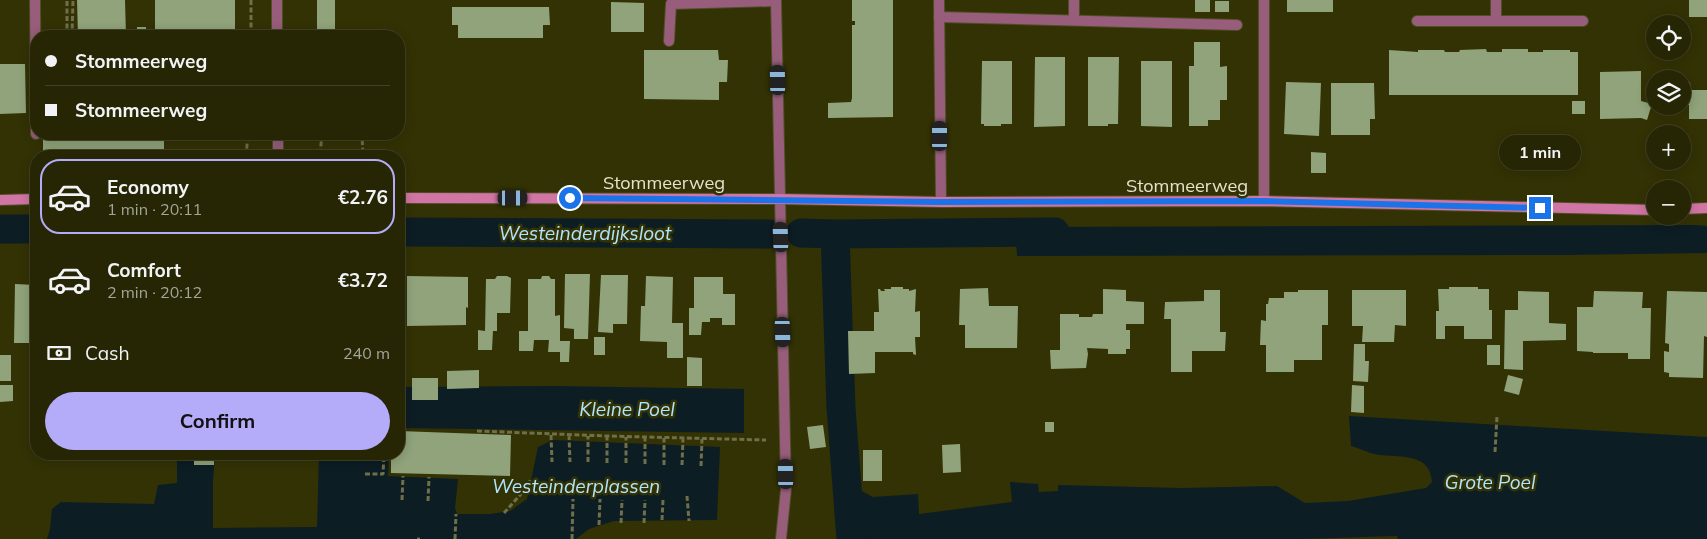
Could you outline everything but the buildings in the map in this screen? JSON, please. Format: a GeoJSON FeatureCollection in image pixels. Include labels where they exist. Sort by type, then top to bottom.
{"type":"FeatureCollection","features":[{"type":"Feature","properties":{"kind":"main road","name":"Stommeerweg"},"geometry":{"type":"LineString","coordinates":[[405,198],[780,199],[940,202],[1264,201],[1646,210]]}},
{"type":"Feature","properties":{"kind":"main road"},"geometry":{"type":"LineString","coordinates":[[0,200],[30,199]]}},
{"type":"Feature","properties":{"kind":"main road"},"geometry":{"type":"LineString","coordinates":[[1691,209],[1707,208]]}},
{"type":"Feature","properties":{"kind":"street"},"geometry":{"type":"LineString","coordinates":[[35,0],[36,30]]}},
{"type":"Feature","properties":{"kind":"street"},"geometry":{"type":"LineString","coordinates":[[277,0],[277,30]]}},
{"type":"Feature","properties":{"kind":"street"},"geometry":{"type":"LineString","coordinates":[[939,0],[940,202]]}},
{"type":"Feature","properties":{"kind":"street"},"geometry":{"type":"LineString","coordinates":[[1074,0],[1074,20]]}},
{"type":"Feature","properties":{"kind":"street"},"geometry":{"type":"LineString","coordinates":[[1264,0],[1264,201]]}},
{"type":"Feature","properties":{"kind":"street"},"geometry":{"type":"LineString","coordinates":[[1496,0],[1496,21]]}},
{"type":"Feature","properties":{"kind":"street"},"geometry":{"type":"LineString","coordinates":[[669,41],[671,4],[776,1],[786,489],[781,539]]}},
{"type":"Feature","properties":{"kind":"street"},"geometry":{"type":"LineString","coordinates":[[939,17],[1236,25]]}},
{"type":"Feature","properties":{"kind":"street"},"geometry":{"type":"LineString","coordinates":[[1417,21],[1583,21]]}},
{"type":"Feature","properties":{"kind":"path"},"geometry":{"type":"LineString","coordinates":[[67,0],[67,30]]}},
{"type":"Feature","properties":{"kind":"path"},"geometry":{"type":"LineString","coordinates":[[72,30],[73,0]]}},
{"type":"Feature","properties":{"kind":"path"},"geometry":{"type":"LineString","coordinates":[[251,0],[252,30]]}},
{"type":"Feature","properties":{"kind":"path"},"geometry":{"type":"LineString","coordinates":[[1495,452],[1497,416]]}},
{"type":"Feature","properties":{"kind":"path"},"geometry":{"type":"LineString","coordinates":[[477,431],[742,441]]}},
{"type":"Feature","properties":{"kind":"path"},"geometry":{"type":"LineString","coordinates":[[551,435],[552,462]]}},
{"type":"Feature","properties":{"kind":"path"},"geometry":{"type":"LineString","coordinates":[[569,435],[570,462]]}},
{"type":"Feature","properties":{"kind":"path"},"geometry":{"type":"LineString","coordinates":[[588,436],[588,462]]}},
{"type":"Feature","properties":{"kind":"path"},"geometry":{"type":"LineString","coordinates":[[608,436],[608,463]]}},
{"type":"Feature","properties":{"kind":"path"},"geometry":{"type":"LineString","coordinates":[[626,437],[626,463]]}},
{"type":"Feature","properties":{"kind":"path"},"geometry":{"type":"LineString","coordinates":[[645,438],[645,464]]}},
{"type":"Feature","properties":{"kind":"path"},"geometry":{"type":"LineString","coordinates":[[664,438],[664,465]]}},
{"type":"Feature","properties":{"kind":"path"},"geometry":{"type":"LineString","coordinates":[[682,465],[683,439]]}},
{"type":"Feature","properties":{"kind":"path"},"geometry":{"type":"LineString","coordinates":[[701,466],[702,439]]}},
{"type":"Feature","properties":{"kind":"path"},"geometry":{"type":"LineString","coordinates":[[365,474],[383,474],[384,460]]}},
{"type":"Feature","properties":{"kind":"path"},"geometry":{"type":"LineString","coordinates":[[402,476],[402,500]]}},
{"type":"Feature","properties":{"kind":"path"},"geometry":{"type":"LineString","coordinates":[[428,500],[429,477]]}},
{"type":"Feature","properties":{"kind":"path"},"geometry":{"type":"LineString","coordinates":[[504,513],[529,485],[530,480]]}},
{"type":"Feature","properties":{"kind":"path"},"geometry":{"type":"LineString","coordinates":[[687,496],[689,521]]}},
{"type":"Feature","properties":{"kind":"path"},"geometry":{"type":"LineString","coordinates":[[572,539],[574,499]]}},
{"type":"Feature","properties":{"kind":"path"},"geometry":{"type":"LineString","coordinates":[[600,499],[600,525]]}},
{"type":"Feature","properties":{"kind":"path"},"geometry":{"type":"LineString","coordinates":[[621,523],[622,500]]}},
{"type":"Feature","properties":{"kind":"path"},"geometry":{"type":"LineString","coordinates":[[644,523],[645,500]]}},
{"type":"Feature","properties":{"kind":"path"},"geometry":{"type":"LineString","coordinates":[[662,520],[663,500]]}},
{"type":"Feature","properties":{"kind":"path"},"geometry":{"type":"LineString","coordinates":[[455,539],[456,514]]}},
{"type":"Feature","properties":{"kind":"water"},"geometry":{"type":"Polygon","coordinates":[[[1707,226],[1707,253],[1017,256],[1015,227],[1707,226]]]}},
{"type":"Feature","properties":{"kind":"water","name":"Westeinderplassen"},"geometry":{"type":"Polygon","coordinates":[[[553,386],[744,389],[744,433],[405,428],[405,387],[553,386]]]}},
{"type":"Feature","properties":{"kind":"water","name":"Grote Poel"},"geometry":{"type":"Polygon","coordinates":[[[1349,416],[1707,437],[1707,539],[1398,539],[1397,536],[1299,539],[842,539],[837,470],[856,488],[873,497],[918,494],[919,514],[1012,502],[1010,482],[1038,484],[1039,492],[1058,491],[1058,485],[1182,488],[1277,486],[1305,503],[1348,501],[1426,488],[1432,482],[1430,472],[1419,460],[1374,454],[1351,446],[1349,416]]]}},
{"type":"Feature","properties":{"kind":"water","name":"Westeinderplassen"},"geometry":{"type":"Polygon","coordinates":[[[553,440],[720,447],[717,520],[614,521],[589,529],[576,539],[47,539],[52,509],[61,502],[154,504],[158,485],[177,483],[177,460],[215,460],[213,528],[317,527],[319,460],[389,460],[388,476],[458,479],[455,508],[457,514],[490,514],[510,511],[527,499],[538,447],[553,440]]]}},
{"type":"Feature","properties":{"kind":"waterway","name":"Westeinderdijksloot"},"geometry":{"type":"LineString","coordinates":[[0,229],[30,229]]}},
{"type":"Feature","properties":{"kind":"waterway","name":"Westeinderdijksloot"},"geometry":{"type":"LineString","coordinates":[[405,232],[770,234]]}},
{"type":"Feature","properties":{"kind":"waterway"},"geometry":{"type":"LineString","coordinates":[[835,234],[1055,232]]}},
{"type":"Feature","properties":{"kind":"waterway","name":"Westeinderdijksloot"},"geometry":{"type":"LineString","coordinates":[[801,233],[835,234],[841,408],[851,539]]}},
{"type":"Feature","properties":{"kind":"route"},"geometry":{"type":"LineString","coordinates":[[570,198],[940,202],[1264,201],[1540,208]]}},
{"type":"Feature","properties":{"kind":"water label","name":"Kleine Poel"},"geometry":{"type":"Point","coordinates":[627,409]}}]}
